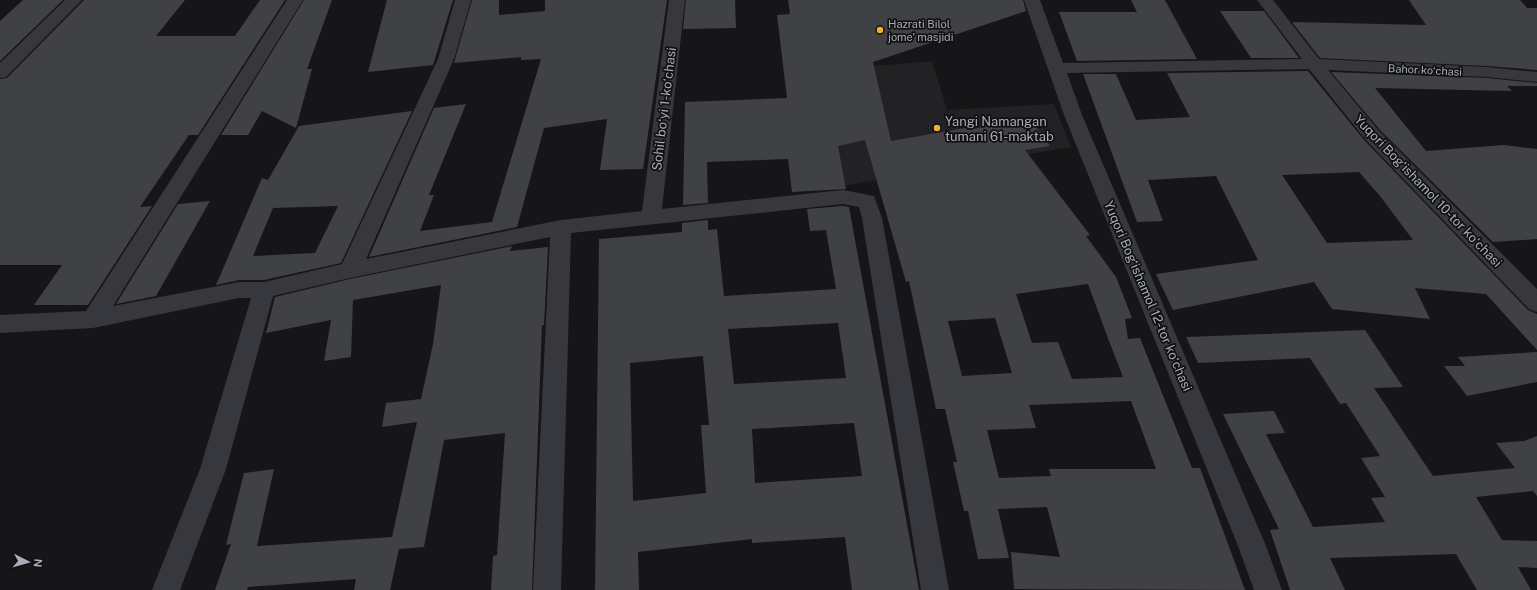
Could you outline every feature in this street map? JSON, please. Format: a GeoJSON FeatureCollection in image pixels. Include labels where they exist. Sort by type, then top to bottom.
{"type":"FeatureCollection","features":[{"type":"Feature","properties":{"kind":"street"},"geometry":{"type":"LineString","coordinates":[[0,73],[74,0]]}},
{"type":"Feature","properties":{"kind":"street"},"geometry":{"type":"LineString","coordinates":[[92,319],[295,0]]}},
{"type":"Feature","properties":{"kind":"street"},"geometry":{"type":"LineString","coordinates":[[350,270],[446,59],[463,0]]}},
{"type":"Feature","properties":{"kind":"street","name":"Sohil boʻyi 1-koʻchasi"},"geometry":{"type":"LineString","coordinates":[[651,218],[677,0]]}},
{"type":"Feature","properties":{"kind":"street","name":"Yuqori Bogʻishamol 12-tor koʻchasi"},"geometry":{"type":"LineString","coordinates":[[1032,0],[1055,68],[1252,546],[1268,590]]}},
{"type":"Feature","properties":{"kind":"street","name":"Yuqori Bogʻishamol 10-tor koʻchasi"},"geometry":{"type":"LineString","coordinates":[[1265,0],[1372,136],[1537,304]]}},
{"type":"Feature","properties":{"kind":"street","name":"Bahor koʻchasi"},"geometry":{"type":"LineString","coordinates":[[1055,68],[1314,64],[1487,72],[1537,77]]}},
{"type":"Feature","properties":{"kind":"street"},"geometry":{"type":"LineString","coordinates":[[0,324],[92,319],[239,290],[264,290],[350,270],[561,227],[843,197],[867,201],[872,218],[935,590]]}},
{"type":"Feature","properties":{"kind":"street"},"geometry":{"type":"LineString","coordinates":[[547,590],[561,227]]}},
{"type":"Feature","properties":{"kind":"street"},"geometry":{"type":"LineString","coordinates":[[166,590],[214,469],[264,290]]}},
{"type":"Feature","properties":{"kind":"shaded area","name":"Yangi Namangan tumani 61-maktab"},"geometry":{"type":"Polygon","coordinates":[[[932,61],[947,110],[1054,104],[1071,147],[819,190],[804,72],[932,61]]]}},
{"type":"Feature","properties":{"kind":"building"},"geometry":{"type":"Polygon","coordinates":[[[23,0],[63,0],[0,61],[0,21],[23,0]]]}},
{"type":"Feature","properties":{"kind":"building"},"geometry":{"type":"Polygon","coordinates":[[[84,0],[185,0],[156,36],[235,36],[260,0],[285,0],[198,135],[189,135],[140,207],[152,206],[88,305],[34,305],[62,265],[0,265],[0,79],[7,78],[84,0]]]}},
{"type":"Feature","properties":{"kind":"building"},"geometry":{"type":"Polygon","coordinates":[[[304,0],[332,0],[307,69],[312,69],[296,128],[262,111],[248,135],[221,135],[304,0]]]}},
{"type":"Feature","properties":{"kind":"building"},"geometry":{"type":"Polygon","coordinates":[[[387,0],[453,0],[433,65],[368,72],[387,0]]]}},
{"type":"Feature","properties":{"kind":"building"},"geometry":{"type":"Polygon","coordinates":[[[472,0],[499,0],[499,15],[545,11],[545,0],[667,0],[643,169],[600,170],[607,119],[544,128],[517,227],[369,257],[434,108],[466,104],[429,195],[434,195],[420,231],[492,222],[541,59],[521,60],[521,57],[454,63],[472,0]]]}},
{"type":"Feature","properties":{"kind":"building"},"geometry":{"type":"Polygon","coordinates":[[[686,0],[735,0],[736,28],[683,29],[686,0]]]}},
{"type":"Feature","properties":{"kind":"building"},"geometry":{"type":"Polygon","coordinates":[[[788,0],[1023,0],[1026,11],[873,62],[891,141],[965,128],[967,130],[1030,119],[1050,146],[1025,150],[1090,235],[1086,236],[1116,277],[1132,318],[1125,319],[1128,339],[1140,338],[1192,468],[1200,468],[1245,590],[1014,589],[1011,552],[1060,557],[1047,507],[998,509],[1009,558],[978,559],[968,511],[964,511],[953,462],[957,462],[945,409],[936,409],[909,281],[906,282],[865,140],[838,146],[846,189],[792,192],[788,159],[707,162],[708,203],[683,205],[685,102],[787,98],[777,15],[790,14],[788,0]],[[1088,284],[1016,294],[1032,343],[1058,342],[1072,379],[1123,377],[1109,341],[1088,284]],[[995,318],[948,321],[962,376],[1012,373],[995,318]],[[1131,401],[1029,405],[1036,428],[987,430],[999,478],[1051,476],[1049,469],[1156,469],[1131,401]]]}},
{"type":"Feature","properties":{"kind":"building"},"geometry":{"type":"Polygon","coordinates":[[[1131,0],[1165,0],[1197,59],[1077,61],[1059,12],[1137,12],[1131,0]]]}},
{"type":"Feature","properties":{"kind":"building"},"geometry":{"type":"Polygon","coordinates":[[[1409,0],[1520,0],[1527,8],[1537,8],[1537,70],[1487,66],[1320,58],[1292,22],[1426,25],[1409,0]]]}},
{"type":"Feature","properties":{"kind":"building"},"geometry":{"type":"Polygon","coordinates":[[[1220,11],[1264,11],[1299,58],[1251,58],[1220,11]]]}},
{"type":"Feature","properties":{"kind":"building"},"geometry":{"type":"Polygon","coordinates":[[[1308,71],[1364,140],[1528,310],[1537,314],[1537,350],[1486,294],[1415,288],[1430,319],[1332,309],[1314,282],[1173,310],[1156,274],[1258,260],[1216,176],[1148,180],[1163,221],[1137,222],[1083,74],[1116,74],[1136,120],[1190,117],[1167,73],[1308,71]],[[1359,172],[1282,175],[1327,243],[1413,240],[1380,196],[1359,172]]]}},
{"type":"Feature","properties":{"kind":"building"},"geometry":{"type":"Polygon","coordinates":[[[1331,72],[1487,78],[1537,83],[1537,86],[1507,86],[1512,91],[1375,88],[1426,151],[1504,145],[1537,149],[1537,239],[1493,242],[1380,130],[1331,72]]]}},
{"type":"Feature","properties":{"kind":"building"},"geometry":{"type":"Polygon","coordinates":[[[412,111],[341,263],[264,280],[239,280],[216,285],[262,178],[268,180],[299,126],[412,111]],[[338,206],[273,208],[253,256],[315,253],[338,206]]]}},
{"type":"Feature","properties":{"kind":"building"},"geometry":{"type":"Polygon","coordinates":[[[210,201],[156,296],[116,304],[178,204],[210,201]]]}},
{"type":"Feature","properties":{"kind":"building"},"geometry":{"type":"Polygon","coordinates":[[[843,206],[849,207],[919,590],[852,590],[845,537],[752,543],[752,539],[638,552],[639,590],[595,590],[599,239],[682,232],[682,223],[708,220],[708,230],[717,229],[724,296],[836,289],[826,230],[810,231],[807,209],[843,206]],[[838,323],[728,329],[734,384],[846,378],[838,323]],[[703,356],[630,363],[633,501],[706,493],[701,425],[709,425],[703,356]],[[854,423],[752,429],[755,483],[862,476],[854,423]]]}},
{"type":"Feature","properties":{"kind":"building"},"geometry":{"type":"Polygon","coordinates":[[[512,246],[510,251],[548,247],[544,325],[542,325],[532,590],[491,590],[493,556],[497,555],[505,433],[444,440],[424,547],[399,549],[390,590],[354,590],[356,579],[248,587],[247,590],[215,590],[231,544],[226,545],[244,473],[274,469],[257,546],[392,537],[417,422],[382,427],[386,403],[421,399],[433,344],[441,285],[353,300],[351,357],[324,361],[331,320],[266,333],[275,297],[350,279],[512,246]]]}},
{"type":"Feature","properties":{"kind":"building"},"geometry":{"type":"Polygon","coordinates":[[[1365,330],[1403,387],[1374,388],[1433,476],[1515,468],[1496,443],[1524,441],[1537,436],[1537,496],[1533,491],[1476,497],[1502,540],[1537,541],[1537,568],[1518,567],[1531,590],[1477,590],[1456,554],[1330,558],[1345,590],[1290,590],[1270,530],[1279,529],[1223,414],[1274,411],[1285,433],[1266,434],[1313,527],[1385,522],[1371,498],[1385,497],[1361,458],[1380,456],[1346,403],[1340,404],[1310,358],[1198,363],[1186,337],[1365,330]]]}},
{"type":"Feature","properties":{"kind":"building"},"geometry":{"type":"Polygon","coordinates":[[[1537,352],[1537,382],[1467,396],[1444,366],[1465,366],[1458,357],[1537,352]]]}},
{"type":"Feature","properties":{"kind":"place","name":"Hazrati Bilol jome’ masjidi"},"geometry":{"type":"Point","coordinates":[880,30]}},
{"type":"Feature","properties":{"kind":"place","name":"Yangi Namangan tumani 61-maktab"},"geometry":{"type":"Point","coordinates":[937,128]}}]}
